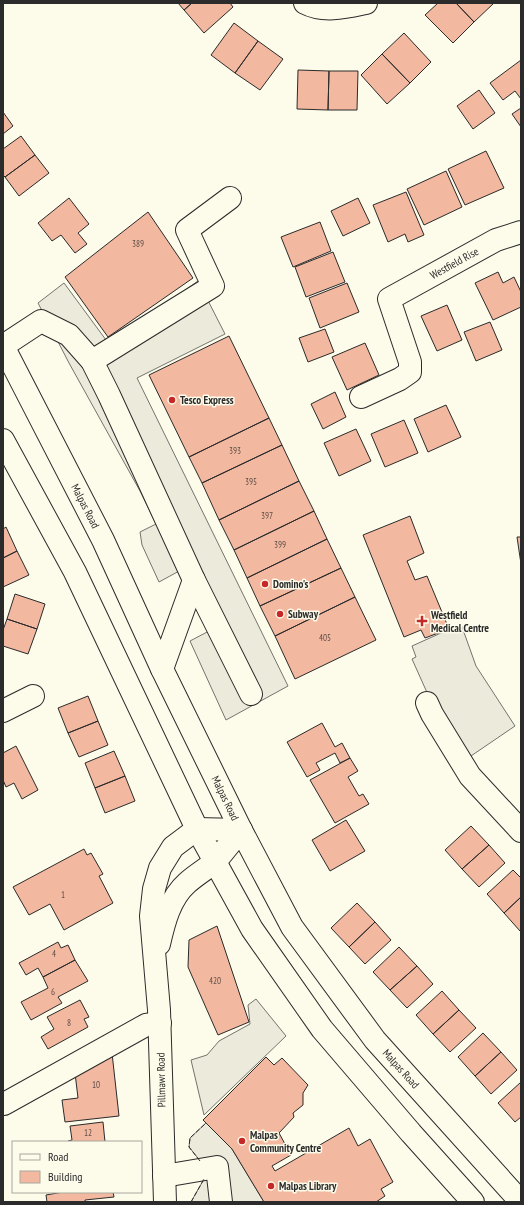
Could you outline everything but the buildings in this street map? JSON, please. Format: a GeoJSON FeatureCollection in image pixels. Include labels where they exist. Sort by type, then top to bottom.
{"type":"FeatureCollection","features":[{"type":"Feature","properties":{"kind":"main road"},"geometry":{"type":"LineString","coordinates":[[305,3],[310,6],[339,9],[366,3]]}},
{"type":"Feature","properties":{"kind":"main road"},"geometry":{"type":"LineString","coordinates":[[92,361],[213,286],[187,230],[230,198]]}},
{"type":"Feature","properties":{"kind":"main road","name":"Westfield Rise"},"geometry":{"type":"LineString","coordinates":[[360,397],[400,379],[410,372],[410,362],[389,299],[496,240],[521,232]]}},
{"type":"Feature","properties":{"kind":"main road"},"geometry":{"type":"LineString","coordinates":[[3,346],[41,320],[69,335],[92,361],[112,401],[194,580],[251,694]]}},
{"type":"Feature","properties":{"kind":"main road","name":"Malpas Road"},"geometry":{"type":"LineString","coordinates":[[3,346],[103,540],[162,668],[241,830],[292,927],[375,1040],[521,1202]]}},
{"type":"Feature","properties":{"kind":"main road"},"geometry":{"type":"LineString","coordinates":[[3,440],[75,572],[197,830],[252,929],[322,1029],[411,1133],[473,1202]]}},
{"type":"Feature","properties":{"kind":"main road"},"geometry":{"type":"LineString","coordinates":[[162,668],[194,580]]}},
{"type":"Feature","properties":{"kind":"main road"},"geometry":{"type":"LineString","coordinates":[[3,711],[33,696]]}},
{"type":"Feature","properties":{"kind":"main road"},"geometry":{"type":"LineString","coordinates":[[427,703],[432,714],[470,776],[521,831]]}},
{"type":"Feature","properties":{"kind":"main road"},"geometry":{"type":"LineString","coordinates":[[197,830],[241,830]]}},
{"type":"Feature","properties":{"kind":"main road","name":"Pillmawr Road"},"geometry":{"type":"LineString","coordinates":[[165,1202],[160,1023],[151,916],[154,889],[160,868],[173,847],[197,830]]}},
{"type":"Feature","properties":{"kind":"main road","name":"Pillmawr Road"},"geometry":{"type":"LineString","coordinates":[[155,958],[164,921],[175,899],[186,883],[215,862],[241,830]]}},
{"type":"Feature","properties":{"kind":"main road"},"geometry":{"type":"LineString","coordinates":[[4,1104],[146,1025],[160,1023]]}},
{"type":"Feature","properties":{"kind":"main road"},"geometry":{"type":"LineString","coordinates":[[164,1176],[217,1167],[221,1202]]}},
{"type":"Feature","properties":{"kind":"shaded area"},"geometry":{"type":"Polygon","coordinates":[[[198,281],[225,334],[137,378],[288,686],[226,720],[190,641],[209,631],[181,570],[159,582],[142,545],[140,532],[156,524],[140,491],[69,363],[38,303],[64,283],[109,344],[198,281]]]}},
{"type":"Feature","properties":{"kind":"shaded area"},"geometry":{"type":"Polygon","coordinates":[[[461,624],[476,666],[515,726],[468,758],[429,697],[412,659],[416,657],[412,646],[461,624]]]}},
{"type":"Feature","properties":{"kind":"shaded area"},"geometry":{"type":"Polygon","coordinates":[[[256,999],[286,1036],[204,1115],[191,1060],[207,1055],[219,1041],[250,1024],[248,1005],[256,999]]]}},
{"type":"Feature","properties":{"kind":"shaded area"},"geometry":{"type":"Polygon","coordinates":[[[206,1123],[232,1149],[264,1202],[191,1202],[204,1179],[201,1162],[189,1147],[190,1138],[206,1123]]]}},
{"type":"Feature","properties":{"kind":"fence"},"geometry":{"type":"LineString","coordinates":[[200,1161],[189,1147],[190,1138],[206,1123]]}},
{"type":"Feature","properties":{"kind":"fence"},"geometry":{"type":"LineString","coordinates":[[191,1202],[204,1179]]}},
{"type":"Feature","properties":{"kind":"place","name":"Tesco Express"},"geometry":{"type":"Point","coordinates":[172,400]}},
{"type":"Feature","properties":{"kind":"place","name":"Domino's"},"geometry":{"type":"Point","coordinates":[265,584]}},
{"type":"Feature","properties":{"kind":"place","name":"Subway"},"geometry":{"type":"Point","coordinates":[280,614]}},
{"type":"Feature","properties":{"kind":"place","name":"Westfield Medical Centre"},"geometry":{"type":"Point","coordinates":[422,621]}},
{"type":"Feature","properties":{"kind":"place","name":"Malpas Community Centre"},"geometry":{"type":"Point","coordinates":[242,1141]}},
{"type":"Feature","properties":{"kind":"place","name":"Malpas Library"},"geometry":{"type":"Point","coordinates":[271,1186]}}]}
